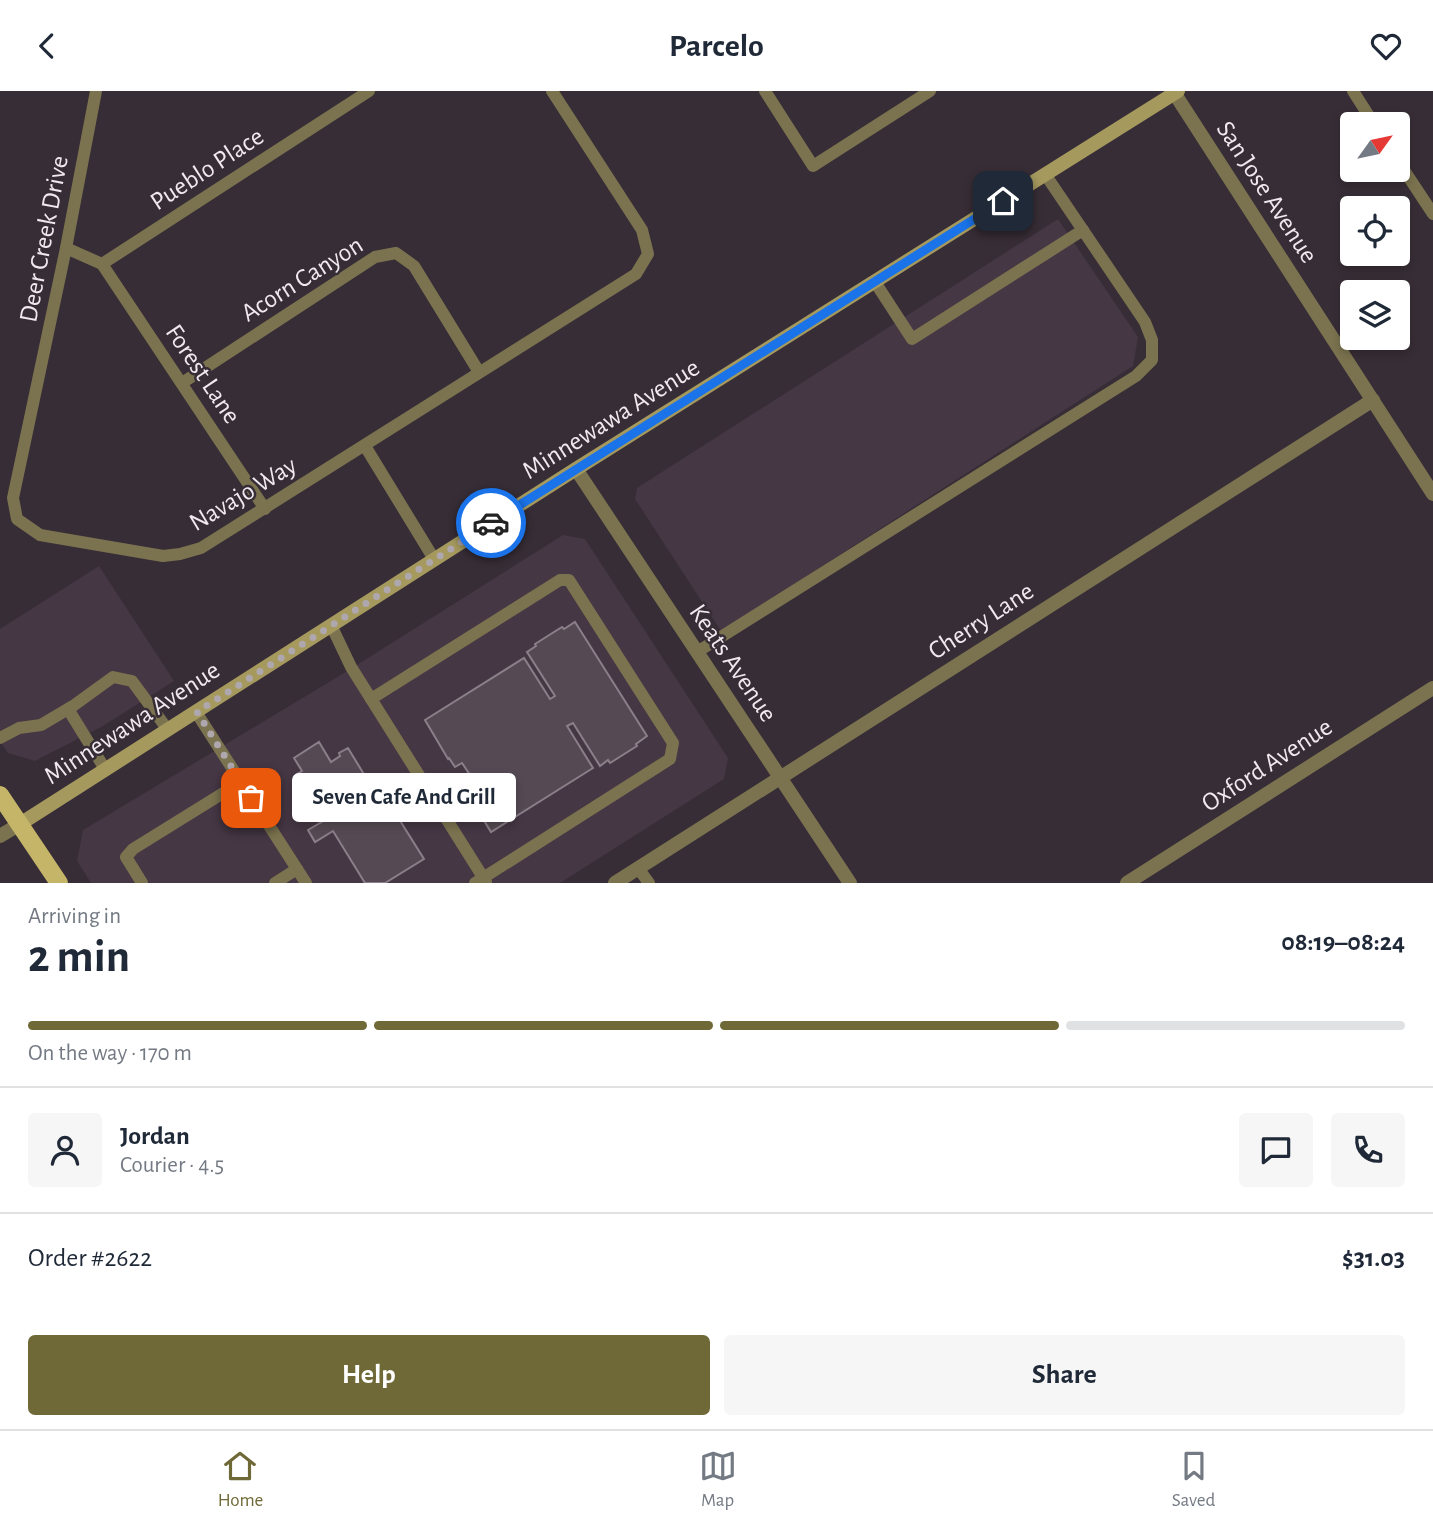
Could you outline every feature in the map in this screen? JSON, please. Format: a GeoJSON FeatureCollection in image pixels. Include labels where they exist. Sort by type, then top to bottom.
{"type":"FeatureCollection","features":[{"type":"Feature","properties":{"kind":"main road","name":"Minnewawa Avenue"},"geometry":{"type":"LineString","coordinates":[[20,824],[576,469],[1175,92]]}},
{"type":"Feature","properties":{"kind":"main road"},"geometry":{"type":"LineString","coordinates":[[0,795],[60,883]]}},
{"type":"Feature","properties":{"kind":"street","name":"San Jose Avenue"},"geometry":{"type":"LineString","coordinates":[[1175,92],[1433,494]]}},
{"type":"Feature","properties":{"kind":"street","name":"Cherry Lane"},"geometry":{"type":"LineString","coordinates":[[615,883],[1373,400]]}},
{"type":"Feature","properties":{"kind":"street","name":"Keats Avenue"},"geometry":{"type":"LineString","coordinates":[[576,469],[850,883]]}},
{"type":"Feature","properties":{"kind":"street","name":"Oxford Avenue"},"geometry":{"type":"LineString","coordinates":[[1127,883],[1433,688]]}},
{"type":"Feature","properties":{"kind":"street","name":"Minnewawa Avenue"},"geometry":{"type":"LineString","coordinates":[[0,836],[20,824]]}},
{"type":"Feature","properties":{"kind":"lane","name":"Deer Creek Drive"},"geometry":{"type":"LineString","coordinates":[[17,519],[13,498],[66,249],[96,91]]}},
{"type":"Feature","properties":{"kind":"lane","name":"Pueblo Place"},"geometry":{"type":"LineString","coordinates":[[102,264],[369,91]]}},
{"type":"Feature","properties":{"kind":"lane","name":"Navajo Way"},"geometry":{"type":"LineString","coordinates":[[17,519],[40,535],[163,556],[201,548],[636,274],[648,254],[642,230],[552,91]]}},
{"type":"Feature","properties":{"kind":"lane"},"geometry":{"type":"LineString","coordinates":[[765,91],[813,166],[930,91]]}},
{"type":"Feature","properties":{"kind":"lane"},"geometry":{"type":"LineString","coordinates":[[1353,91],[1366,112]]}},
{"type":"Feature","properties":{"kind":"lane"},"geometry":{"type":"LineString","coordinates":[[697,652],[1136,376],[1152,360],[1152,340],[1145,322],[1045,174]]}},
{"type":"Feature","properties":{"kind":"lane"},"geometry":{"type":"LineString","coordinates":[[1410,179],[1433,214]]}},
{"type":"Feature","properties":{"kind":"lane"},"geometry":{"type":"LineString","coordinates":[[875,282],[912,339],[1083,230]]}},
{"type":"Feature","properties":{"kind":"lane"},"geometry":{"type":"LineString","coordinates":[[66,249],[102,264]]}},
{"type":"Feature","properties":{"kind":"lane","name":"Acorn Canyon"},"geometry":{"type":"LineString","coordinates":[[182,383],[375,257],[396,253],[414,266],[479,372]]}},
{"type":"Feature","properties":{"kind":"lane","name":"Forest Lane"},"geometry":{"type":"LineString","coordinates":[[102,264],[265,509]]}},
{"type":"Feature","properties":{"kind":"lane"},"geometry":{"type":"LineString","coordinates":[[365,446],[434,559]]}},
{"type":"Feature","properties":{"kind":"lane"},"geometry":{"type":"LineString","coordinates":[[331,625],[351,667],[481,881],[670,759],[673,743],[569,580],[560,580],[371,699]]}},
{"type":"Feature","properties":{"kind":"lane"},"geometry":{"type":"LineString","coordinates":[[0,738],[19,729],[41,725],[113,677],[132,681],[168,730]]}},
{"type":"Feature","properties":{"kind":"lane"},"geometry":{"type":"LineString","coordinates":[[68,709],[105,769]]}},
{"type":"Feature","properties":{"kind":"lane"},"geometry":{"type":"LineString","coordinates":[[197,712],[306,883]]}},
{"type":"Feature","properties":{"kind":"lane"},"geometry":{"type":"LineString","coordinates":[[142,883],[126,857],[133,849],[241,782]]}},
{"type":"Feature","properties":{"kind":"lane"},"geometry":{"type":"LineString","coordinates":[[638,868],[649,883]]}},
{"type":"Feature","properties":{"kind":"lane"},"geometry":{"type":"LineString","coordinates":[[275,883],[297,869]]}},
{"type":"Feature","properties":{"kind":"shaded area"},"geometry":{"type":"Polygon","coordinates":[[[1058,219],[1138,337],[1133,366],[721,631],[635,499],[637,488],[1058,219]]]}},
{"type":"Feature","properties":{"kind":"shaded area"},"geometry":{"type":"Polygon","coordinates":[[[563,535],[585,539],[728,758],[724,779],[560,883],[91,883],[77,861],[83,830],[349,670],[563,535]]]}},
{"type":"Feature","properties":{"kind":"shaded area"},"geometry":{"type":"Polygon","coordinates":[[[99,566],[174,681],[103,726],[35,761],[8,753],[0,741],[0,629],[99,566]]]}},
{"type":"Feature","properties":{"kind":"building"},"geometry":{"type":"Polygon","coordinates":[[[575,622],[647,736],[636,744],[637,746],[610,763],[608,760],[600,766],[573,723],[567,726],[593,768],[491,832],[463,786],[472,778],[462,763],[455,767],[448,759],[425,720],[524,658],[550,699],[555,696],[527,652],[562,627],[564,629],[575,622]]]}},
{"type":"Feature","properties":{"kind":"building"},"geometry":{"type":"Polygon","coordinates":[[[319,742],[331,762],[348,748],[382,804],[387,800],[424,859],[385,883],[365,883],[333,831],[315,842],[308,830],[325,820],[297,774],[302,771],[294,758],[319,742]]]}},
{"type":"Feature","properties":{"kind":"way so far"},"geometry":{"type":"LineString","coordinates":[[251,798],[197,712],[491,523]]}},
{"type":"Feature","properties":{"kind":"place","name":"Seven Cafe And Grill"},"geometry":{"type":"Point","coordinates":[251,798]}},
{"type":"Feature","properties":{"kind":"route"},"geometry":{"type":"LineString","coordinates":[[491,523],[1003,201]]}}]}
